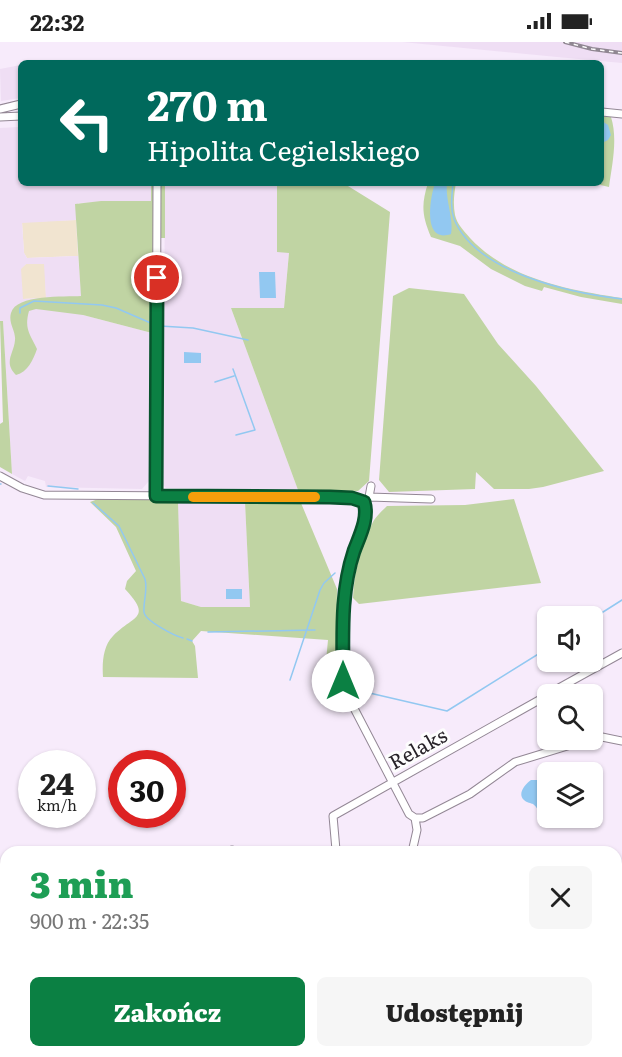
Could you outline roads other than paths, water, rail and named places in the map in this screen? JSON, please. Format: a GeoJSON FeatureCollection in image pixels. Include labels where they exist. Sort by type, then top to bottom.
{"type":"FeatureCollection","features":[{"type":"Feature","properties":{"kind":"street"},"geometry":{"type":"LineString","coordinates":[[0,109],[18,105]]}},
{"type":"Feature","properties":{"kind":"street"},"geometry":{"type":"LineString","coordinates":[[604,112],[622,114]]}},
{"type":"Feature","properties":{"kind":"street"},"geometry":{"type":"LineString","coordinates":[[0,117],[18,116]]}},
{"type":"Feature","properties":{"kind":"street"},"geometry":{"type":"LineString","coordinates":[[156,496],[157,186]]}},
{"type":"Feature","properties":{"kind":"street"},"geometry":{"type":"LineString","coordinates":[[0,476],[22,488],[45,495],[431,499]]}},
{"type":"Feature","properties":{"kind":"street"},"geometry":{"type":"LineString","coordinates":[[145,496],[155,484]]}},
{"type":"Feature","properties":{"kind":"street"},"geometry":{"type":"LineString","coordinates":[[371,486],[366,514],[350,564],[344,598],[343,687],[409,814],[415,818],[423,818],[470,794],[515,762],[554,750]]}},
{"type":"Feature","properties":{"kind":"street","name":"Relaks"},"geometry":{"type":"LineString","coordinates":[[567,684],[622,653]]}},
{"type":"Feature","properties":{"kind":"street","name":"Relaks"},"geometry":{"type":"LineString","coordinates":[[336,846],[333,816],[537,701]]}},
{"type":"Feature","properties":{"kind":"street"},"geometry":{"type":"LineString","coordinates":[[603,737],[622,741]]}},
{"type":"Feature","properties":{"kind":"street"},"geometry":{"type":"LineString","coordinates":[[413,846],[417,831],[415,818]]}},
{"type":"Feature","properties":{"kind":"water"},"geometry":{"type":"Polygon","coordinates":[[[604,122],[608,125],[611,135],[604,142],[604,122]]]}},
{"type":"Feature","properties":{"kind":"water"},"geometry":{"type":"Polygon","coordinates":[[[434,186],[447,186],[451,234],[442,235],[432,226],[431,199],[434,186]]]}},
{"type":"Feature","properties":{"kind":"water"},"geometry":{"type":"Polygon","coordinates":[[[259,272],[275,272],[276,298],[260,298],[259,272]]]}},
{"type":"Feature","properties":{"kind":"water"},"geometry":{"type":"Polygon","coordinates":[[[184,352],[201,353],[201,363],[184,363],[184,352]]]}},
{"type":"Feature","properties":{"kind":"water"},"geometry":{"type":"Polygon","coordinates":[[[226,589],[242,589],[242,599],[226,599],[226,589]]]}},
{"type":"Feature","properties":{"kind":"water"},"geometry":{"type":"Polygon","coordinates":[[[531,780],[537,780],[537,809],[522,798],[526,784],[531,780]]]}},
{"type":"Feature","properties":{"kind":"waterway"},"geometry":{"type":"LineString","coordinates":[[453,186],[454,219],[465,238],[482,253],[527,277],[577,292],[622,299]]}},
{"type":"Feature","properties":{"kind":"waterway"},"geometry":{"type":"LineString","coordinates":[[20,313],[20,308],[34,301],[102,305],[116,308],[153,324]]}},
{"type":"Feature","properties":{"kind":"waterway"},"geometry":{"type":"LineString","coordinates":[[160,326],[193,328],[248,340]]}},
{"type":"Feature","properties":{"kind":"waterway"},"geometry":{"type":"LineString","coordinates":[[233,369],[255,430],[236,435]]}},
{"type":"Feature","properties":{"kind":"waterway"},"geometry":{"type":"LineString","coordinates":[[215,382],[234,376]]}},
{"type":"Feature","properties":{"kind":"waterway"},"geometry":{"type":"LineString","coordinates":[[48,486],[78,489]]}},
{"type":"Feature","properties":{"kind":"waterway"},"geometry":{"type":"LineString","coordinates":[[93,503],[119,526],[145,579],[144,612],[146,616],[161,628],[183,638]]}},
{"type":"Feature","properties":{"kind":"waterway"},"geometry":{"type":"LineString","coordinates":[[290,680],[320,590],[335,573]]}},
{"type":"Feature","properties":{"kind":"waterway"},"geometry":{"type":"LineString","coordinates":[[603,612],[622,600]]}},
{"type":"Feature","properties":{"kind":"waterway"},"geometry":{"type":"LineString","coordinates":[[208,632],[315,630]]}},
{"type":"Feature","properties":{"kind":"waterway"},"geometry":{"type":"LineString","coordinates":[[187,639],[192,641]]}},
{"type":"Feature","properties":{"kind":"waterway"},"geometry":{"type":"LineString","coordinates":[[348,688],[447,711],[537,655]]}},
{"type":"Feature","properties":{"kind":"waterway"},"geometry":{"type":"LineString","coordinates":[[324,682],[340,686]]}},
{"type":"Feature","properties":{"kind":"railway"},"geometry":{"type":"LineString","coordinates":[[565,42],[622,53]]}}]}
